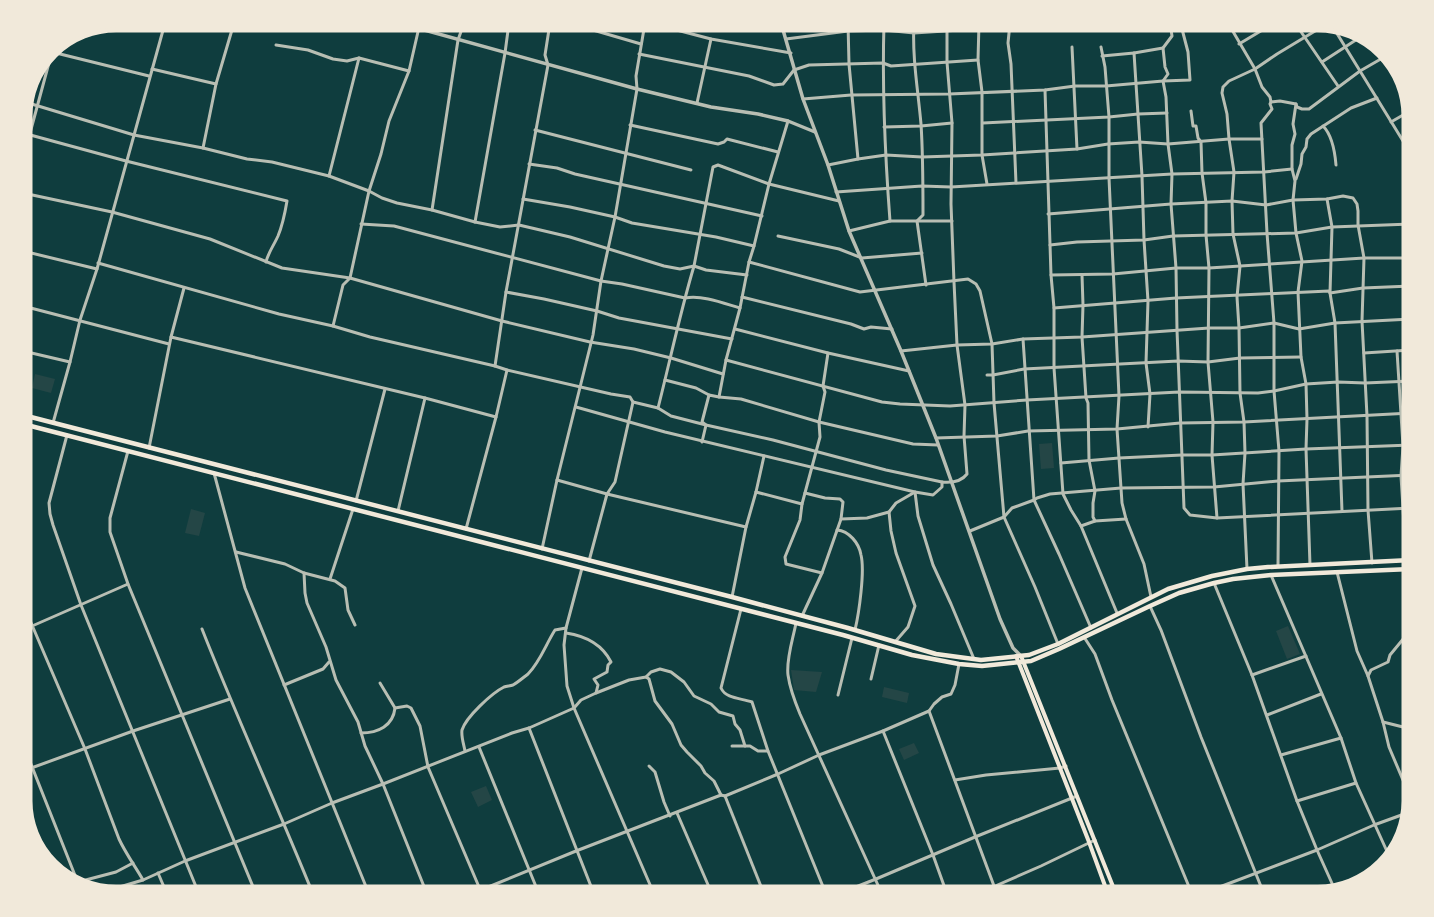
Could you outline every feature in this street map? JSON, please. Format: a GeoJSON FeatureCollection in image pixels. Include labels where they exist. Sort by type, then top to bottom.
{"type":"FeatureCollection","features":[{"type":"Feature","properties":{"kind":"highway"},"geometry":{"type":"LineString","coordinates":[[30,417],[732,597],[855,630],[936,654],[981,660],[1029,654],[1058,644],[1168,589],[1197,580],[1247,569],[1278,566],[1404,561]]}},
{"type":"Feature","properties":{"kind":"highway"},"geometry":{"type":"LineString","coordinates":[[30,426],[796,623],[912,655],[959,664],[982,666],[1031,661],[1179,593],[1214,583],[1233,579],[1271,575],[1404,569]]}},
{"type":"Feature","properties":{"kind":"main road"},"geometry":{"type":"LineString","coordinates":[[1018,656],[1024,662],[1112,885]]}},
{"type":"Feature","properties":{"kind":"main road"},"geometry":{"type":"LineString","coordinates":[[1018,656],[1018,662],[1105,887]]}},
{"type":"Feature","properties":{"kind":"street"},"geometry":{"type":"LineString","coordinates":[[53,423],[80,320],[97,269],[162,30]]}},
{"type":"Feature","properties":{"kind":"street"},"geometry":{"type":"LineString","coordinates":[[203,148],[216,84],[232,30]]}},
{"type":"Feature","properties":{"kind":"street"},"geometry":{"type":"LineString","coordinates":[[333,326],[343,285],[350,278],[369,191],[381,154],[389,121],[409,71],[419,30]]}},
{"type":"Feature","properties":{"kind":"street"},"geometry":{"type":"LineString","coordinates":[[426,30],[548,65],[712,108],[758,114],[788,121],[815,132]]}},
{"type":"Feature","properties":{"kind":"street"},"geometry":{"type":"LineString","coordinates":[[432,210],[458,40],[462,30]]}},
{"type":"Feature","properties":{"kind":"street"},"geometry":{"type":"LineString","coordinates":[[475,222],[508,30]]}},
{"type":"Feature","properties":{"kind":"street"},"geometry":{"type":"LineString","coordinates":[[495,366],[512,256],[548,65],[545,55],[549,30]]}},
{"type":"Feature","properties":{"kind":"street"},"geometry":{"type":"LineString","coordinates":[[593,30],[641,44]]}},
{"type":"Feature","properties":{"kind":"street"},"geometry":{"type":"LineString","coordinates":[[542,549],[557,480],[593,334],[601,281],[615,217],[637,89],[636,76],[644,30]]}},
{"type":"Feature","properties":{"kind":"street"},"geometry":{"type":"LineString","coordinates":[[677,30],[711,39],[791,53]]}},
{"type":"Feature","properties":{"kind":"street"},"geometry":{"type":"LineString","coordinates":[[783,30],[803,99],[828,165],[850,231],[876,290],[936,438],[1000,619],[1018,656]]}},
{"type":"Feature","properties":{"kind":"street"},"geometry":{"type":"LineString","coordinates":[[98,263],[279,314],[333,326],[370,337],[617,396],[630,397],[633,402],[658,408],[671,416],[706,425],[773,440],[886,470],[942,482],[952,483],[961,480],[967,474],[964,436],[965,405],[957,345],[951,187],[952,122],[947,62],[947,30],[914,33],[884,30],[848,31],[786,39]]}},
{"type":"Feature","properties":{"kind":"street"},"geometry":{"type":"LineString","coordinates":[[884,30],[884,127],[890,221]]}},
{"type":"Feature","properties":{"kind":"street"},"geometry":{"type":"LineString","coordinates":[[979,30],[978,60],[982,92],[983,123],[982,155],[987,184]]}},
{"type":"Feature","properties":{"kind":"street"},"geometry":{"type":"LineString","coordinates":[[1009,30],[1008,43],[1013,91],[1016,183]]}},
{"type":"Feature","properties":{"kind":"street"},"geometry":{"type":"LineString","coordinates":[[1171,30],[1172,36],[1163,48],[1165,66],[1168,74],[1164,81],[1168,144],[1172,174],[1171,204],[1176,268],[1184,508],[1190,515],[1217,518],[1404,508],[1397,351]]}},
{"type":"Feature","properties":{"kind":"street"},"geometry":{"type":"LineString","coordinates":[[803,99],[852,95],[949,94],[1045,90],[1075,86],[1106,86],[1190,80],[1188,52],[1182,30]]}},
{"type":"Feature","properties":{"kind":"street"},"geometry":{"type":"LineString","coordinates":[[1232,30],[1255,69],[1262,86],[1270,97],[1272,109],[1261,123],[1274,323],[1274,391],[1279,452],[1278,566]]}},
{"type":"Feature","properties":{"kind":"street"},"geometry":{"type":"LineString","coordinates":[[1239,44],[1262,30]]}},
{"type":"Feature","properties":{"kind":"street"},"geometry":{"type":"LineString","coordinates":[[1300,30],[1338,86]]}},
{"type":"Feature","properties":{"kind":"street"},"geometry":{"type":"LineString","coordinates":[[1247,569],[1242,484],[1245,453],[1244,422],[1240,393],[1237,296],[1240,266],[1233,234],[1232,201],[1234,172],[1227,114],[1222,93],[1223,87],[1229,81],[1255,69],[1317,30]]}},
{"type":"Feature","properties":{"kind":"street"},"geometry":{"type":"LineString","coordinates":[[848,31],[849,64],[858,159]]}},
{"type":"Feature","properties":{"kind":"street"},"geometry":{"type":"LineString","coordinates":[[1336,32],[1404,143]]}},
{"type":"Feature","properties":{"kind":"street"},"geometry":{"type":"LineString","coordinates":[[914,33],[914,64],[921,126],[923,215],[917,221]]}},
{"type":"Feature","properties":{"kind":"street"},"geometry":{"type":"LineString","coordinates":[[697,103],[711,39]]}},
{"type":"Feature","properties":{"kind":"street"},"geometry":{"type":"LineString","coordinates":[[1322,62],[1357,39]]}},
{"type":"Feature","properties":{"kind":"street"},"geometry":{"type":"LineString","coordinates":[[276,45],[308,50],[333,59],[347,61],[359,58],[409,71]]}},
{"type":"Feature","properties":{"kind":"street"},"geometry":{"type":"LineString","coordinates":[[1072,47],[1077,150]]}},
{"type":"Feature","properties":{"kind":"street"},"geometry":{"type":"LineString","coordinates":[[1101,47],[1105,68],[1109,116],[1109,178],[1112,210],[1114,302],[1117,334],[1119,396],[1117,429],[1121,488],[1126,519],[1144,564],[1151,597]]}},
{"type":"Feature","properties":{"kind":"street"},"geometry":{"type":"LineString","coordinates":[[1102,56],[1163,48]]}},
{"type":"Feature","properties":{"kind":"street"},"geometry":{"type":"LineString","coordinates":[[59,51],[149,76]]}},
{"type":"Feature","properties":{"kind":"street"},"geometry":{"type":"LineString","coordinates":[[1134,53],[1144,207],[1144,240],[1148,301],[1146,332],[1146,363],[1150,394],[1148,427]]}},
{"type":"Feature","properties":{"kind":"street"},"geometry":{"type":"LineString","coordinates":[[639,54],[749,76],[774,85],[783,84],[794,70],[809,65],[883,63],[891,66],[978,60]]}},
{"type":"Feature","properties":{"kind":"street"},"geometry":{"type":"LineString","coordinates":[[1271,102],[1280,101],[1296,104],[1297,107],[1302,109],[1309,109],[1338,86],[1381,57]]}},
{"type":"Feature","properties":{"kind":"street"},"geometry":{"type":"LineString","coordinates":[[329,176],[359,58]]}},
{"type":"Feature","properties":{"kind":"street"},"geometry":{"type":"LineString","coordinates":[[50,62],[30,134],[126,161],[287,201],[285,217],[272,250],[267,256],[266,262]]}},
{"type":"Feature","properties":{"kind":"street"},"geometry":{"type":"LineString","coordinates":[[152,69],[216,84]]}},
{"type":"Feature","properties":{"kind":"street"},"geometry":{"type":"LineString","coordinates":[[1045,90],[1048,214],[1054,308],[1054,368],[1063,494],[1081,526],[1118,614]]}},
{"type":"Feature","properties":{"kind":"street"},"geometry":{"type":"LineString","coordinates":[[1310,564],[1306,480],[1308,419],[1306,384],[1301,357],[1298,292],[1302,261],[1296,233],[1293,200],[1295,181],[1301,164],[1302,154],[1306,147],[1307,139],[1311,134],[1351,108],[1377,98]]}},
{"type":"Feature","properties":{"kind":"street"},"geometry":{"type":"LineString","coordinates":[[31,103],[134,135],[203,148],[247,159],[272,162],[329,176],[397,203],[432,210],[475,222],[500,227],[519,225],[570,237],[640,260],[680,269],[694,266],[706,270],[747,275]]}},
{"type":"Feature","properties":{"kind":"street"},"geometry":{"type":"LineString","coordinates":[[1295,181],[1292,169],[1292,145],[1295,134],[1293,124],[1296,104]]}},
{"type":"Feature","properties":{"kind":"street"},"geometry":{"type":"LineString","coordinates":[[1191,111],[1193,126],[1196,126],[1198,138],[1201,142],[1202,173],[1206,203],[1206,235],[1209,268],[1208,362],[1213,422],[1212,455],[1217,518]]}},
{"type":"Feature","properties":{"kind":"street"},"geometry":{"type":"LineString","coordinates":[[983,123],[1138,114],[1167,114]]}},
{"type":"Feature","properties":{"kind":"street"},"geometry":{"type":"LineString","coordinates":[[1392,122],[1404,115]]}},
{"type":"Feature","properties":{"kind":"street"},"geometry":{"type":"LineString","coordinates":[[719,397],[749,262],[769,184],[788,121]]}},
{"type":"Feature","properties":{"kind":"street"},"geometry":{"type":"LineString","coordinates":[[884,127],[921,126],[952,122]]}},
{"type":"Feature","properties":{"kind":"street"},"geometry":{"type":"LineString","coordinates":[[630,125],[718,144],[727,139],[778,152]]}},
{"type":"Feature","properties":{"kind":"street"},"geometry":{"type":"LineString","coordinates":[[1323,126],[1333,146],[1336,165]]}},
{"type":"Feature","properties":{"kind":"street"},"geometry":{"type":"LineString","coordinates":[[535,130],[691,170]]}},
{"type":"Feature","properties":{"kind":"street"},"geometry":{"type":"LineString","coordinates":[[828,165],[886,155],[922,157],[982,155],[1077,150],[1108,144],[1139,142],[1168,144],[1229,139],[1262,139]]}},
{"type":"Feature","properties":{"kind":"street"},"geometry":{"type":"LineString","coordinates":[[529,164],[557,168],[575,174],[762,216]]}},
{"type":"Feature","properties":{"kind":"street"},"geometry":{"type":"LineString","coordinates":[[658,408],[677,328],[694,266],[713,167],[716,165],[769,184],[839,201]]}},
{"type":"Feature","properties":{"kind":"street"},"geometry":{"type":"LineString","coordinates":[[836,192],[922,186],[951,187],[1048,180],[1172,174],[1264,172],[1292,169]]}},
{"type":"Feature","properties":{"kind":"street"},"geometry":{"type":"LineString","coordinates":[[30,194],[112,212],[210,239],[282,268],[350,278],[502,321],[590,342],[671,358],[723,374]]}},
{"type":"Feature","properties":{"kind":"street"},"geometry":{"type":"LineString","coordinates":[[1048,214],[1171,204],[1232,201],[1266,205],[1293,200],[1328,199],[1343,196],[1353,198],[1357,204],[1358,225],[1364,258],[1362,321],[1368,446],[1368,510],[1372,563]]}},
{"type":"Feature","properties":{"kind":"street"},"geometry":{"type":"LineString","coordinates":[[1328,199],[1332,227],[1330,293],[1335,323],[1342,511]]}},
{"type":"Feature","properties":{"kind":"street"},"geometry":{"type":"LineString","coordinates":[[523,200],[570,206],[615,217],[632,223],[700,234],[754,246]]}},
{"type":"Feature","properties":{"kind":"street"},"geometry":{"type":"LineString","coordinates":[[850,231],[890,221],[952,221]]}},
{"type":"Feature","properties":{"kind":"street"},"geometry":{"type":"LineString","coordinates":[[917,221],[926,285]]}},
{"type":"Feature","properties":{"kind":"street"},"geometry":{"type":"LineString","coordinates":[[361,224],[394,226],[512,256],[601,281],[622,284],[685,298],[693,297],[713,300],[740,308]]}},
{"type":"Feature","properties":{"kind":"street"},"geometry":{"type":"LineString","coordinates":[[1050,245],[1113,240],[1144,240],[1173,236],[1296,233],[1332,227],[1404,224]]}},
{"type":"Feature","properties":{"kind":"street"},"geometry":{"type":"LineString","coordinates":[[778,236],[839,249],[862,258],[922,253]]}},
{"type":"Feature","properties":{"kind":"street"},"geometry":{"type":"LineString","coordinates":[[30,253],[97,269]]}},
{"type":"Feature","properties":{"kind":"street"},"geometry":{"type":"LineString","coordinates":[[1051,275],[1113,274],[1176,268],[1209,268],[1302,261],[1404,258]]}},
{"type":"Feature","properties":{"kind":"street"},"geometry":{"type":"LineString","coordinates":[[749,262],[856,291],[865,292],[954,282],[968,279],[976,284],[982,298],[992,344],[994,403],[1004,517],[1058,644]]}},
{"type":"Feature","properties":{"kind":"street"},"geometry":{"type":"LineString","coordinates":[[1082,275],[1084,305],[1082,337],[1086,398],[1088,403],[1089,460],[1095,491],[1093,502],[1093,517],[1095,521]]}},
{"type":"Feature","properties":{"kind":"street"},"geometry":{"type":"LineString","coordinates":[[1054,308],[1176,298],[1208,298],[1328,291],[1330,293],[1363,288],[1404,286]]}},
{"type":"Feature","properties":{"kind":"street"},"geometry":{"type":"LineString","coordinates":[[149,448],[169,344],[184,288]]}},
{"type":"Feature","properties":{"kind":"street"},"geometry":{"type":"LineString","coordinates":[[506,292],[597,311],[619,318],[732,339]]}},
{"type":"Feature","properties":{"kind":"street"},"geometry":{"type":"LineString","coordinates":[[742,297],[851,324],[864,329],[871,327],[892,329]]}},
{"type":"Feature","properties":{"kind":"street"},"geometry":{"type":"LineString","coordinates":[[30,308],[169,344]]}},
{"type":"Feature","properties":{"kind":"street"},"geometry":{"type":"LineString","coordinates":[[901,351],[957,345],[992,344],[1022,339],[1082,337],[1209,328],[1239,328],[1274,323],[1300,329],[1335,323],[1404,319]]}},
{"type":"Feature","properties":{"kind":"street"},"geometry":{"type":"LineString","coordinates":[[735,329],[828,353],[909,371]]}},
{"type":"Feature","properties":{"kind":"street"},"geometry":{"type":"LineString","coordinates":[[171,337],[426,398],[496,417]]}},
{"type":"Feature","properties":{"kind":"street"},"geometry":{"type":"LineString","coordinates":[[1022,339],[1034,500],[1091,628]]}},
{"type":"Feature","properties":{"kind":"street"},"geometry":{"type":"LineString","coordinates":[[1364,353],[1404,350]]}},
{"type":"Feature","properties":{"kind":"street"},"geometry":{"type":"LineString","coordinates":[[30,353],[70,362]]}},
{"type":"Feature","properties":{"kind":"street"},"geometry":{"type":"LineString","coordinates":[[822,573],[786,564],[785,557],[800,520],[802,504],[820,437],[819,422],[825,392],[823,386],[828,353]]}},
{"type":"Feature","properties":{"kind":"street"},"geometry":{"type":"LineString","coordinates":[[987,375],[1024,369],[1178,361],[1208,362],[1240,358],[1301,357]]}},
{"type":"Feature","properties":{"kind":"street"},"geometry":{"type":"LineString","coordinates":[[726,360],[882,402],[923,406],[950,406],[1027,400],[1179,392],[1240,393],[1274,391],[1306,384],[1338,382],[1404,382]]}},
{"type":"Feature","properties":{"kind":"street"},"geometry":{"type":"LineString","coordinates":[[466,529],[507,370]]}},
{"type":"Feature","properties":{"kind":"street"},"geometry":{"type":"LineString","coordinates":[[665,380],[696,388],[709,395],[741,399],[819,422],[913,444],[938,445]]}},
{"type":"Feature","properties":{"kind":"street"},"geometry":{"type":"LineString","coordinates":[[356,501],[385,389]]}},
{"type":"Feature","properties":{"kind":"street"},"geometry":{"type":"LineString","coordinates":[[706,425],[702,422],[709,395]]}},
{"type":"Feature","properties":{"kind":"street"},"geometry":{"type":"LineString","coordinates":[[398,512],[426,398]]}},
{"type":"Feature","properties":{"kind":"street"},"geometry":{"type":"LineString","coordinates":[[589,561],[607,494],[615,482],[633,402]]}},
{"type":"Feature","properties":{"kind":"street"},"geometry":{"type":"LineString","coordinates":[[576,407],[702,442],[915,492],[933,495],[942,487],[942,482]]}},
{"type":"Feature","properties":{"kind":"street"},"geometry":{"type":"LineString","coordinates":[[936,438],[997,436],[1028,431],[1117,429],[1180,423],[1276,421],[1404,414]]}},
{"type":"Feature","properties":{"kind":"street"},"geometry":{"type":"LineString","coordinates":[[702,442],[706,425]]}},
{"type":"Feature","properties":{"kind":"street"},"geometry":{"type":"LineString","coordinates":[[67,435],[49,503],[50,514],[81,605],[196,887]]}},
{"type":"Feature","properties":{"kind":"street"},"geometry":{"type":"LineString","coordinates":[[1061,463],[1119,458],[1279,452],[1368,446],[1402,446]]}},
{"type":"Feature","properties":{"kind":"street"},"geometry":{"type":"LineString","coordinates":[[128,451],[110,518],[110,532],[128,584],[253,887]]}},
{"type":"Feature","properties":{"kind":"street"},"geometry":{"type":"LineString","coordinates":[[732,597],[746,527],[764,456]]}},
{"type":"Feature","properties":{"kind":"street"},"geometry":{"type":"LineString","coordinates":[[214,473],[245,588],[366,887]]}},
{"type":"Feature","properties":{"kind":"street"},"geometry":{"type":"LineString","coordinates":[[970,531],[1004,517],[1012,508],[1050,494],[1121,488],[1214,487],[1278,481],[1402,476]]}},
{"type":"Feature","properties":{"kind":"street"},"geometry":{"type":"LineString","coordinates":[[557,480],[607,494],[746,527]]}},
{"type":"Feature","properties":{"kind":"street"},"geometry":{"type":"LineString","coordinates":[[756,492],[802,504]]}},
{"type":"Feature","properties":{"kind":"street"},"geometry":{"type":"LineString","coordinates":[[841,519],[867,518],[889,512],[896,503],[915,492]]}},
{"type":"Feature","properties":{"kind":"street"},"geometry":{"type":"LineString","coordinates":[[915,492],[918,516],[932,564],[952,604],[974,659]]}},
{"type":"Feature","properties":{"kind":"street"},"geometry":{"type":"LineString","coordinates":[[802,616],[822,573],[841,519],[843,502],[840,499],[815,496],[805,493]]}},
{"type":"Feature","properties":{"kind":"street"},"geometry":{"type":"LineString","coordinates":[[330,579],[353,509]]}},
{"type":"Feature","properties":{"kind":"street"},"geometry":{"type":"LineString","coordinates":[[889,512],[891,531],[896,553],[915,606],[908,627],[895,642]]}},
{"type":"Feature","properties":{"kind":"street"},"geometry":{"type":"LineString","coordinates":[[1081,526],[1095,521],[1126,519]]}},
{"type":"Feature","properties":{"kind":"street"},"geometry":{"type":"LineString","coordinates":[[836,530],[842,530],[847,533],[857,544],[861,554],[861,579],[858,617],[855,630]]}},
{"type":"Feature","properties":{"kind":"street"},"geometry":{"type":"LineString","coordinates":[[236,552],[285,564],[304,573],[330,579],[345,588],[348,610],[355,625]]}},
{"type":"Feature","properties":{"kind":"street"},"geometry":{"type":"LineString","coordinates":[[582,568],[566,628],[564,646],[567,686],[574,708],[651,887]]}},
{"type":"Feature","properties":{"kind":"street"},"geometry":{"type":"LineString","coordinates":[[1338,572],[1357,651],[1368,676],[1383,722],[1389,748],[1404,783]]}},
{"type":"Feature","properties":{"kind":"street"},"geometry":{"type":"LineString","coordinates":[[304,573],[307,602],[326,647],[329,662],[336,680],[358,722],[365,746],[383,784],[424,887]]}},
{"type":"Feature","properties":{"kind":"street"},"geometry":{"type":"LineString","coordinates":[[1271,575],[1341,738],[1356,782],[1374,825],[1387,852]]}},
{"type":"Feature","properties":{"kind":"street"},"geometry":{"type":"LineString","coordinates":[[1214,583],[1252,675],[1297,801],[1333,885]]}},
{"type":"Feature","properties":{"kind":"street"},"geometry":{"type":"LineString","coordinates":[[32,626],[128,584]]}},
{"type":"Feature","properties":{"kind":"street"},"geometry":{"type":"LineString","coordinates":[[1150,606],[1162,630],[1201,737],[1261,887]]}},
{"type":"Feature","properties":{"kind":"street"},"geometry":{"type":"LineString","coordinates":[[741,609],[721,688],[727,696],[752,702],[768,751],[823,887]]}},
{"type":"Feature","properties":{"kind":"street"},"geometry":{"type":"LineString","coordinates":[[30,621],[85,749],[119,839],[125,852],[143,880]]}},
{"type":"Feature","properties":{"kind":"street"},"geometry":{"type":"LineString","coordinates":[[796,623],[789,656],[788,674],[791,691],[800,714],[879,887]]}},
{"type":"Feature","properties":{"kind":"street"},"geometry":{"type":"LineString","coordinates":[[465,751],[462,733],[463,729],[482,703],[505,686],[513,685],[527,675],[555,630],[566,628]]}},
{"type":"Feature","properties":{"kind":"street"},"geometry":{"type":"LineString","coordinates":[[202,629],[230,699],[310,887]]}},
{"type":"Feature","properties":{"kind":"street"},"geometry":{"type":"LineString","coordinates":[[566,632],[585,637],[603,650],[611,662],[608,665],[607,672],[594,679],[598,685],[596,693]]}},
{"type":"Feature","properties":{"kind":"street"},"geometry":{"type":"LineString","coordinates":[[1084,637],[1095,654],[1112,700],[1189,887]]}},
{"type":"Feature","properties":{"kind":"street"},"geometry":{"type":"LineString","coordinates":[[838,695],[852,638]]}},
{"type":"Feature","properties":{"kind":"street"},"geometry":{"type":"LineString","coordinates":[[1368,676],[1372,670],[1388,662],[1390,656],[1404,638]]}},
{"type":"Feature","properties":{"kind":"street"},"geometry":{"type":"LineString","coordinates":[[871,679],[879,645]]}},
{"type":"Feature","properties":{"kind":"street"},"geometry":{"type":"LineString","coordinates":[[1252,675],[1306,656]]}},
{"type":"Feature","properties":{"kind":"street"},"geometry":{"type":"LineString","coordinates":[[284,684],[323,669],[329,662]]}},
{"type":"Feature","properties":{"kind":"street"},"geometry":{"type":"LineString","coordinates":[[492,887],[529,870],[627,831],[670,816],[720,795],[725,796],[820,755],[883,731],[929,711],[942,697],[951,694],[955,685],[959,664]]}},
{"type":"Feature","properties":{"kind":"street"},"geometry":{"type":"LineString","coordinates":[[119,887],[143,880],[185,861],[284,824],[332,803],[428,767],[512,733],[529,728],[574,708],[581,700],[596,693],[629,680],[646,677],[651,672],[660,669],[674,674],[688,686],[694,696],[711,704],[719,712],[733,716],[735,724],[740,730],[745,746]]}},
{"type":"Feature","properties":{"kind":"street"},"geometry":{"type":"LineString","coordinates":[[646,677],[649,679],[655,701],[672,724],[681,745],[705,773],[714,781],[720,795]]}},
{"type":"Feature","properties":{"kind":"street"},"geometry":{"type":"LineString","coordinates":[[361,733],[368,733],[384,728],[389,724],[395,713],[395,708],[380,683]]}},
{"type":"Feature","properties":{"kind":"street"},"geometry":{"type":"LineString","coordinates":[[1267,715],[1321,694]]}},
{"type":"Feature","properties":{"kind":"street"},"geometry":{"type":"LineString","coordinates":[[32,767],[133,731],[230,699]]}},
{"type":"Feature","properties":{"kind":"street"},"geometry":{"type":"LineString","coordinates":[[395,708],[407,706],[412,709],[420,726],[428,767],[479,887]]}},
{"type":"Feature","properties":{"kind":"street"},"geometry":{"type":"LineString","coordinates":[[929,711],[993,887],[1095,840]]}},
{"type":"Feature","properties":{"kind":"street"},"geometry":{"type":"LineString","coordinates":[[1383,722],[1404,728]]}},
{"type":"Feature","properties":{"kind":"street"},"geometry":{"type":"LineString","coordinates":[[529,728],[591,887]]}},
{"type":"Feature","properties":{"kind":"street"},"geometry":{"type":"LineString","coordinates":[[883,731],[944,887]]}},
{"type":"Feature","properties":{"kind":"street"},"geometry":{"type":"LineString","coordinates":[[1281,755],[1341,738]]}},
{"type":"Feature","properties":{"kind":"street"},"geometry":{"type":"LineString","coordinates":[[732,746],[750,746],[761,751],[768,751]]}},
{"type":"Feature","properties":{"kind":"street"},"geometry":{"type":"LineString","coordinates":[[479,747],[536,887]]}},
{"type":"Feature","properties":{"kind":"street"},"geometry":{"type":"LineString","coordinates":[[30,762],[76,877]]}},
{"type":"Feature","properties":{"kind":"street"},"geometry":{"type":"LineString","coordinates":[[649,766],[655,772],[670,816]]}},
{"type":"Feature","properties":{"kind":"street"},"geometry":{"type":"LineString","coordinates":[[954,780],[986,775],[1060,768],[1066,766]]}},
{"type":"Feature","properties":{"kind":"street"},"geometry":{"type":"LineString","coordinates":[[1297,801],[1356,782]]}},
{"type":"Feature","properties":{"kind":"street"},"geometry":{"type":"LineString","coordinates":[[725,796],[761,887]]}},
{"type":"Feature","properties":{"kind":"street"},"geometry":{"type":"LineString","coordinates":[[856,887],[975,836],[1077,796]]}},
{"type":"Feature","properties":{"kind":"street"},"geometry":{"type":"LineString","coordinates":[[677,812],[709,887]]}},
{"type":"Feature","properties":{"kind":"street"},"geometry":{"type":"LineString","coordinates":[[1218,887],[1317,850],[1374,825],[1403,815]]}},
{"type":"Feature","properties":{"kind":"street"},"geometry":{"type":"LineString","coordinates":[[84,880],[116,872],[133,863]]}},
{"type":"Feature","properties":{"kind":"street"},"geometry":{"type":"LineString","coordinates":[[158,873],[164,887]]}},
{"type":"Feature","properties":{"kind":"shaded area"},"geometry":{"type":"Polygon","coordinates":[[[35,374],[55,379],[51,393],[32,388],[35,374]]]}},
{"type":"Feature","properties":{"kind":"shaded area"},"geometry":{"type":"Polygon","coordinates":[[[1052,443],[1054,468],[1041,469],[1039,444],[1052,443]]]}},
{"type":"Feature","properties":{"kind":"shaded area"},"geometry":{"type":"Polygon","coordinates":[[[191,509],[205,513],[199,536],[185,533],[191,509]]]}},
{"type":"Feature","properties":{"kind":"shaded area"},"geometry":{"type":"Polygon","coordinates":[[[1288,626],[1300,654],[1287,659],[1276,631],[1288,626]]]}},
{"type":"Feature","properties":{"kind":"shaded area"},"geometry":{"type":"Polygon","coordinates":[[[791,670],[822,672],[816,692],[794,690],[791,670]]]}},
{"type":"Feature","properties":{"kind":"shaded area"},"geometry":{"type":"Polygon","coordinates":[[[884,687],[909,693],[907,703],[882,697],[884,687]]]}},
{"type":"Feature","properties":{"kind":"shaded area"},"geometry":{"type":"Polygon","coordinates":[[[914,743],[919,753],[904,760],[899,749],[914,743]]]}},
{"type":"Feature","properties":{"kind":"shaded area"},"geometry":{"type":"Polygon","coordinates":[[[486,786],[492,800],[478,807],[471,792],[486,786]]]}}]}
